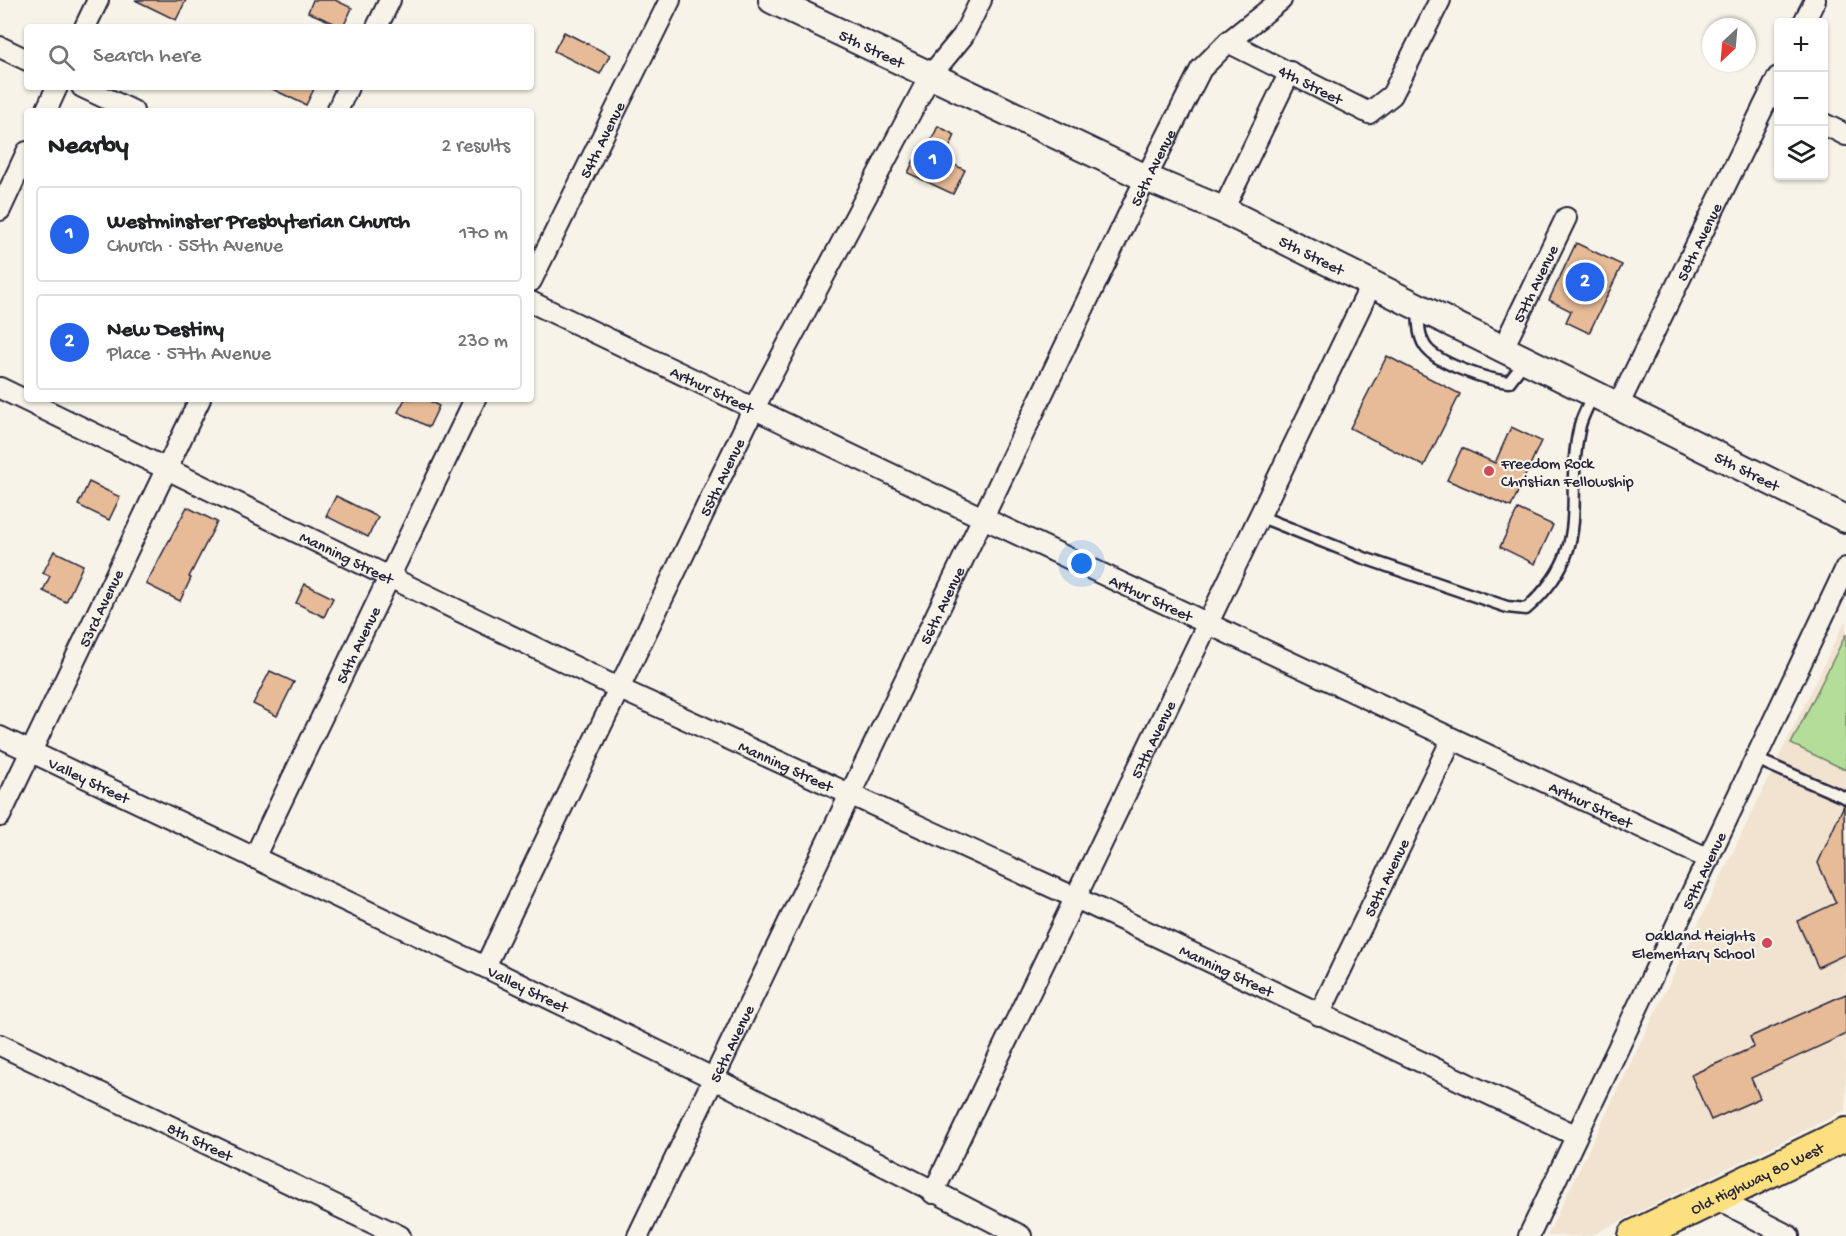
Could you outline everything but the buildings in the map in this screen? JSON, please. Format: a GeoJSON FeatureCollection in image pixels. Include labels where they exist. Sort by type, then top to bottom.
{"type":"FeatureCollection","features":[{"type":"Feature","properties":{"kind":"main road","name":"Old Highway 80 West"},"geometry":{"type":"LineString","coordinates":[[1635,1236],[1846,1134]]}},
{"type":"Feature","properties":{"kind":"street"},"geometry":{"type":"LineString","coordinates":[[86,24],[98,0]]}},
{"type":"Feature","properties":{"kind":"street"},"geometry":{"type":"LineString","coordinates":[[378,24],[390,0]]}},
{"type":"Feature","properties":{"kind":"street","name":"54th Avenue"},"geometry":{"type":"LineString","coordinates":[[534,275],[670,0]]}},
{"type":"Feature","properties":{"kind":"street","name":"5th Street"},"geometry":{"type":"LineString","coordinates":[[772,0],[1146,178],[1223,210],[1846,519]]}},
{"type":"Feature","properties":{"kind":"street","name":"55th Avenue"},"geometry":{"type":"LineString","coordinates":[[485,967],[754,408],[930,75],[963,36],[981,0]]}},
{"type":"Feature","properties":{"kind":"street","name":"56th Avenue"},"geometry":{"type":"LineString","coordinates":[[638,1236],[1146,178],[1201,69],[1228,42],[1281,0]]}},
{"type":"Feature","properties":{"kind":"street","name":"4th Street"},"geometry":{"type":"LineString","coordinates":[[1228,42],[1369,113],[1392,95],[1440,0]]}},
{"type":"Feature","properties":{"kind":"street"},"geometry":{"type":"LineString","coordinates":[[1806,18],[1815,0]]}},
{"type":"Feature","properties":{"kind":"street"},"geometry":{"type":"LineString","coordinates":[[0,47],[24,59]]}},
{"type":"Feature","properties":{"kind":"street"},"geometry":{"type":"LineString","coordinates":[[1223,210],[1290,72]]}},
{"type":"Feature","properties":{"kind":"street"},"geometry":{"type":"LineString","coordinates":[[47,108],[56,90]]}},
{"type":"Feature","properties":{"kind":"street"},"geometry":{"type":"LineString","coordinates":[[88,90],[127,108]]}},
{"type":"Feature","properties":{"kind":"street"},"geometry":{"type":"LineString","coordinates":[[338,108],[347,90]]}},
{"type":"Feature","properties":{"kind":"street","name":"58th Avenue"},"geometry":{"type":"LineString","coordinates":[[1618,406],[1773,101]]}},
{"type":"Feature","properties":{"kind":"street"},"geometry":{"type":"LineString","coordinates":[[1828,126],[1846,135]]}},
{"type":"Feature","properties":{"kind":"street"},"geometry":{"type":"LineString","coordinates":[[0,210],[24,158]]}},
{"type":"Feature","properties":{"kind":"street","name":"57th Avenue"},"geometry":{"type":"LineString","coordinates":[[1503,348],[1566,218]]}},
{"type":"Feature","properties":{"kind":"street","name":"57th Avenue"},"geometry":{"type":"LineString","coordinates":[[933,1193],[1371,285]]}},
{"type":"Feature","properties":{"kind":"street","name":"Arthur Street"},"geometry":{"type":"LineString","coordinates":[[534,303],[1207,624],[1709,859]]}},
{"type":"Feature","properties":{"kind":"street","name":"Manning Street"},"geometry":{"type":"LineString","coordinates":[[0,388],[24,400]]}},
{"type":"Feature","properties":{"kind":"street","name":"Manning Street"},"geometry":{"type":"LineString","coordinates":[[28,402],[166,471],[618,688],[1076,898],[1575,1135]]}},
{"type":"Feature","properties":{"kind":"street","name":"53rd Avenue"},"geometry":{"type":"LineString","coordinates":[[0,816],[199,402]]}},
{"type":"Feature","properties":{"kind":"street","name":"54th Avenue"},"geometry":{"type":"LineString","coordinates":[[254,858],[474,402]]}},
{"type":"Feature","properties":{"kind":"street","name":"59th Avenue"},"geometry":{"type":"LineString","coordinates":[[1529,1236],[1846,568]]}},
{"type":"Feature","properties":{"kind":"street","name":"Valley Street"},"geometry":{"type":"LineString","coordinates":[[0,737],[715,1079],[1020,1236]]}},
{"type":"Feature","properties":{"kind":"street","name":"58th Avenue"},"geometry":{"type":"LineString","coordinates":[[1319,1015],[1452,739]]}},
{"type":"Feature","properties":{"kind":"street","name":"8th Street"},"geometry":{"type":"LineString","coordinates":[[0,1045],[400,1236]]}},
{"type":"Feature","properties":{"kind":"street"},"geometry":{"type":"LineString","coordinates":[[1715,1198],[1790,1236]]}},
{"type":"Feature","properties":{"kind":"lane"},"geometry":{"type":"LineString","coordinates":[[1418,308],[1419,332],[1426,347],[1442,360],[1490,380],[1509,382],[1526,360]]}},
{"type":"Feature","properties":{"kind":"lane"},"geometry":{"type":"LineString","coordinates":[[1259,516],[1364,558],[1507,607],[1526,609],[1540,597],[1566,560],[1574,528],[1581,424],[1594,394]]}},
{"type":"Feature","properties":{"kind":"lane"},"geometry":{"type":"LineString","coordinates":[[1756,759],[1846,798]]}},
{"type":"Feature","properties":{"kind":"shaded area","name":"Oakland Heights Elementary School"},"geometry":{"type":"Polygon","coordinates":[[[1846,619],[1846,1110],[1590,1236],[1547,1236],[1846,619]]]}},
{"type":"Feature","properties":{"kind":"green space"},"geometry":{"type":"Polygon","coordinates":[[[1846,634],[1846,770],[1791,744],[1846,634]]]}},
{"type":"Feature","properties":{"kind":"place","name":"Westminster Presbyterian Church"},"geometry":{"type":"Point","coordinates":[933,160]}},
{"type":"Feature","properties":{"kind":"place","name":"New Destiny"},"geometry":{"type":"Point","coordinates":[1585,282]}},
{"type":"Feature","properties":{"kind":"place","name":"Freedom Rock Christian Fellowship"},"geometry":{"type":"Point","coordinates":[1489,471]}},
{"type":"Feature","properties":{"kind":"place","name":"Oakland Heights Elementary School"},"geometry":{"type":"Point","coordinates":[1767,943]}}]}
